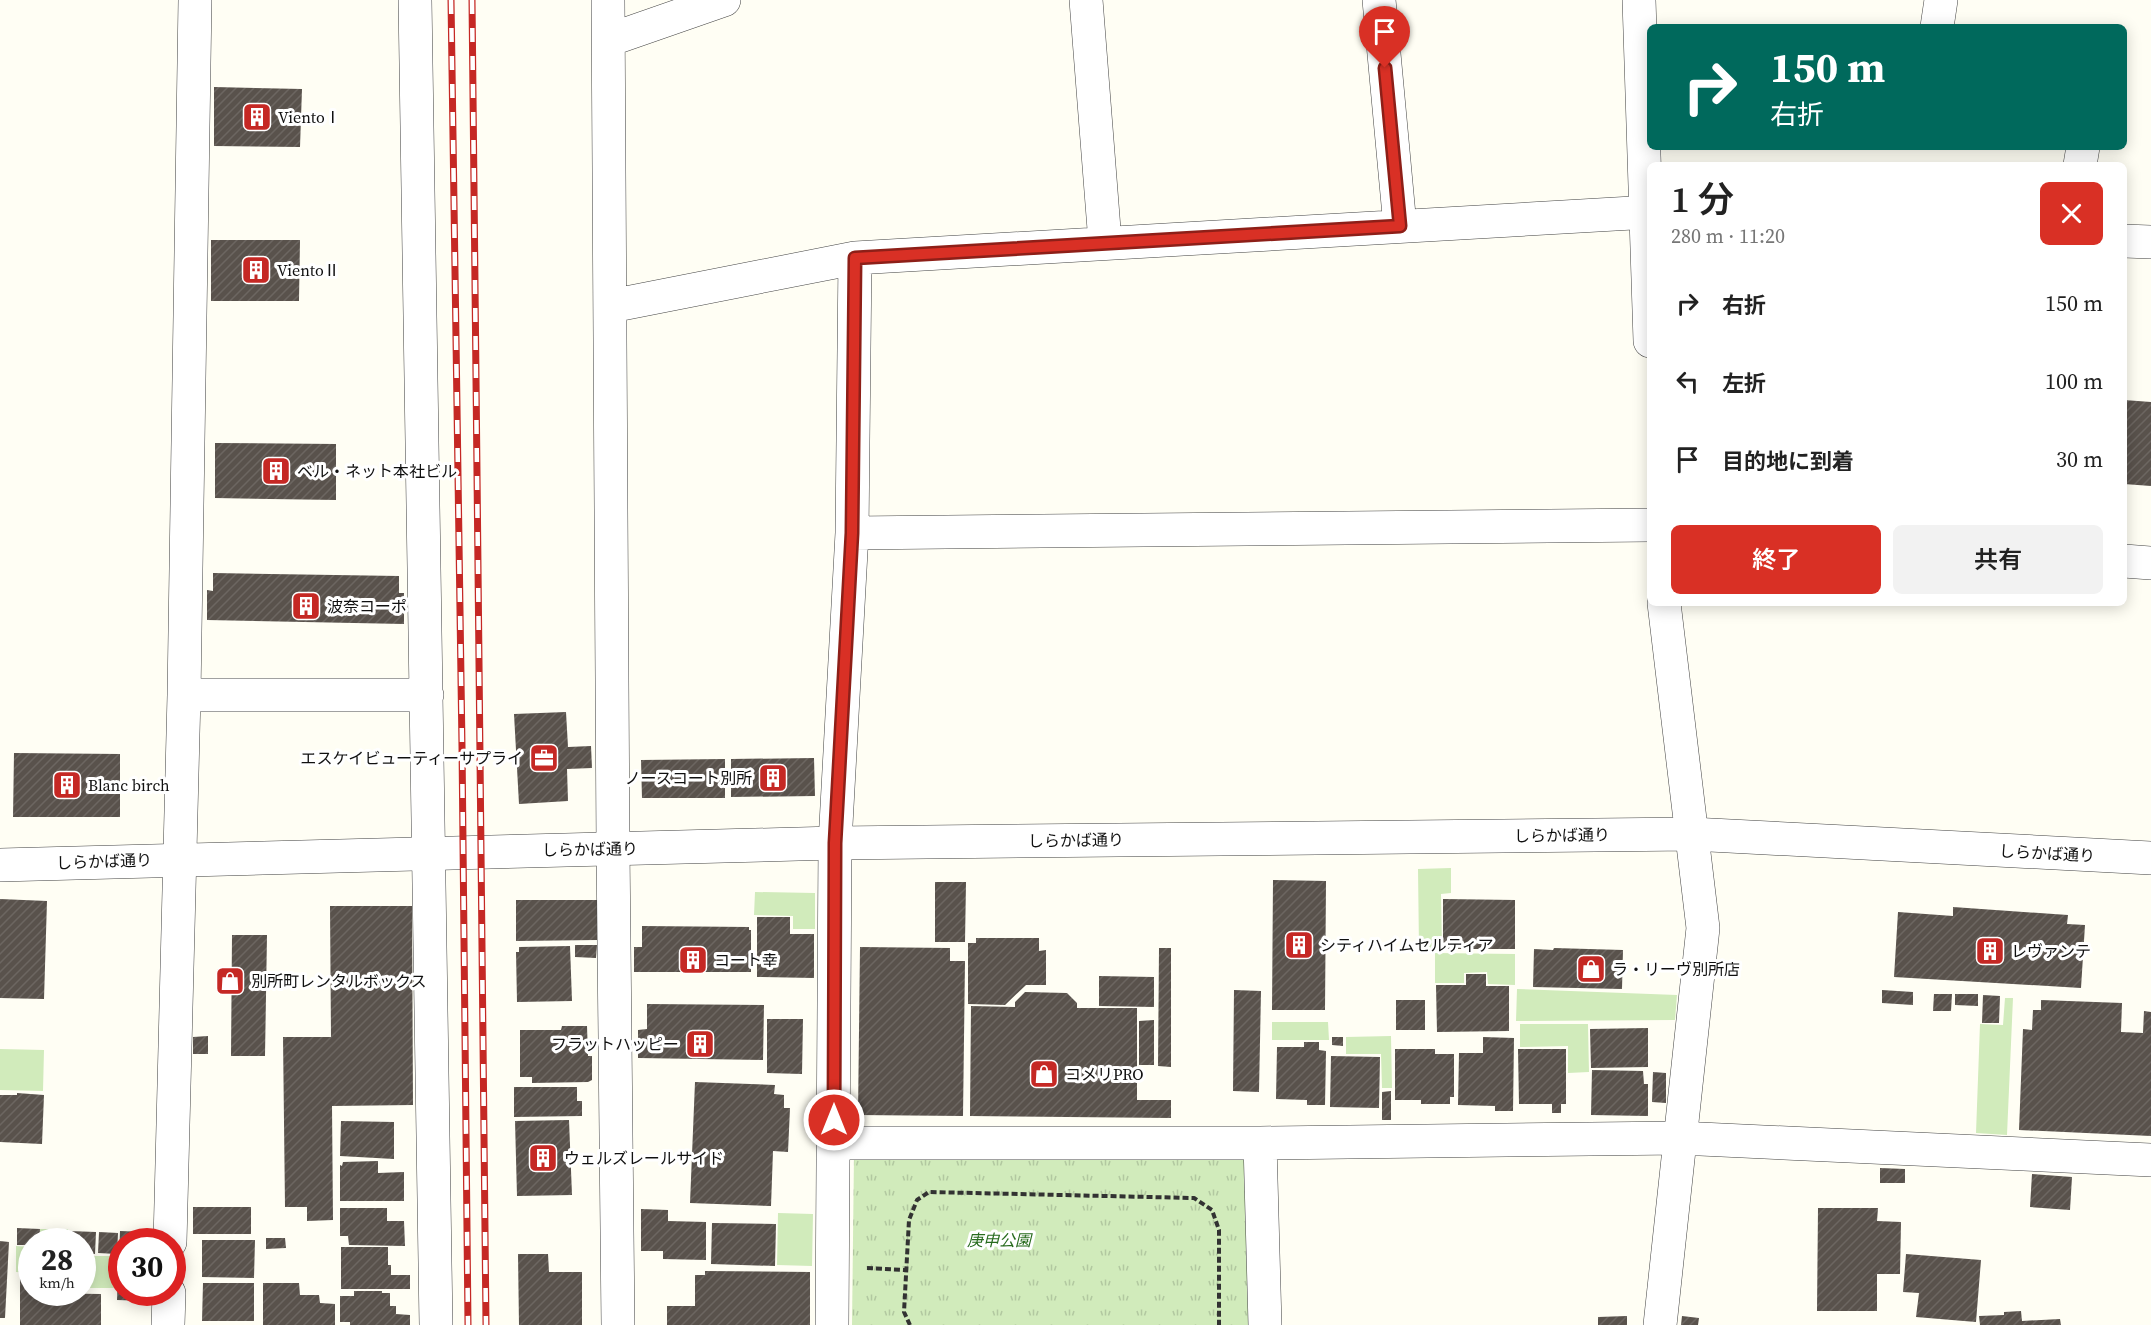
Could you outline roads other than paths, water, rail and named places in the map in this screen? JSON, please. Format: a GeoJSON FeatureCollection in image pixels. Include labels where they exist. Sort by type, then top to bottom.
{"type":"FeatureCollection","features":[{"type":"Feature","properties":{"kind":"street"},"geometry":{"type":"LineString","coordinates":[[170,1228],[184,695],[195,0]]}},
{"type":"Feature","properties":{"kind":"street"},"geometry":{"type":"LineString","coordinates":[[415,0],[436,1325]]}},
{"type":"Feature","properties":{"kind":"street"},"geometry":{"type":"LineString","coordinates":[[608,0],[618,1325]]}},
{"type":"Feature","properties":{"kind":"street"},"geometry":{"type":"LineString","coordinates":[[609,40],[724,0]]}},
{"type":"Feature","properties":{"kind":"street"},"geometry":{"type":"LineString","coordinates":[[1086,0],[1105,242]]}},
{"type":"Feature","properties":{"kind":"street"},"geometry":{"type":"LineString","coordinates":[[1379,0],[1400,226]]}},
{"type":"Feature","properties":{"kind":"street"},"geometry":{"type":"LineString","coordinates":[[1639,0],[1647,188]]}},
{"type":"Feature","properties":{"kind":"street"},"geometry":{"type":"LineString","coordinates":[[1937,24],[1941,0]]}},
{"type":"Feature","properties":{"kind":"street"},"geometry":{"type":"LineString","coordinates":[[611,306],[855,258],[1647,212]]}},
{"type":"Feature","properties":{"kind":"street"},"geometry":{"type":"LineString","coordinates":[[2127,241],[2151,242]]}},
{"type":"Feature","properties":{"kind":"street"},"geometry":{"type":"LineString","coordinates":[[832,1325],[835,843],[852,533],[855,258]]}},
{"type":"Feature","properties":{"kind":"street"},"geometry":{"type":"LineString","coordinates":[[852,533],[1647,525]]}},
{"type":"Feature","properties":{"kind":"street"},"geometry":{"type":"LineString","coordinates":[[2127,561],[2151,563]]}},
{"type":"Feature","properties":{"kind":"street"},"geometry":{"type":"LineString","coordinates":[[1660,1325],[1703,928],[1664,606]]}},
{"type":"Feature","properties":{"kind":"street"},"geometry":{"type":"LineString","coordinates":[[184,695],[427,695]]}},
{"type":"Feature","properties":{"kind":"street","name":"しらかば通り"},"geometry":{"type":"LineString","coordinates":[[0,865],[835,843],[1691,834],[2151,858]]}},
{"type":"Feature","properties":{"kind":"street"},"geometry":{"type":"LineString","coordinates":[[833,1143],[1260,1143],[1679,1138],[2151,1160]]}},
{"type":"Feature","properties":{"kind":"street"},"geometry":{"type":"LineString","coordinates":[[1260,1143],[1265,1325]]}},
{"type":"Feature","properties":{"kind":"street"},"geometry":{"type":"LineString","coordinates":[[168,1325],[169,1306]]}},
{"type":"Feature","properties":{"kind":"railway"},"geometry":{"type":"LineString","coordinates":[[451,0],[468,1325]]}},
{"type":"Feature","properties":{"kind":"railway"},"geometry":{"type":"LineString","coordinates":[[472,0],[486,1325]]}},
{"type":"Feature","properties":{"kind":"place","name":"VientoⅠ"},"geometry":{"type":"Point","coordinates":[257,117]}},
{"type":"Feature","properties":{"kind":"place","name":"VientoⅡ"},"geometry":{"type":"Point","coordinates":[256,270]}},
{"type":"Feature","properties":{"kind":"place","name":"ベル・ネット本社ビル"},"geometry":{"type":"Point","coordinates":[276,471]}},
{"type":"Feature","properties":{"kind":"place","name":"波奈コーポ"},"geometry":{"type":"Point","coordinates":[306,606]}},
{"type":"Feature","properties":{"kind":"place","name":"エスケイビューティーサプライ"},"geometry":{"type":"Point","coordinates":[544,758]}},
{"type":"Feature","properties":{"kind":"place","name":"ノースコート別所"},"geometry":{"type":"Point","coordinates":[773,778]}},
{"type":"Feature","properties":{"kind":"place","name":"Blanc birch"},"geometry":{"type":"Point","coordinates":[67,785]}},
{"type":"Feature","properties":{"kind":"place","name":"シティハイムセルティア"},"geometry":{"type":"Point","coordinates":[1299,945]}},
{"type":"Feature","properties":{"kind":"place","name":"レヴァンテ"},"geometry":{"type":"Point","coordinates":[1990,951]}},
{"type":"Feature","properties":{"kind":"place","name":"コート幸"},"geometry":{"type":"Point","coordinates":[693,960]}},
{"type":"Feature","properties":{"kind":"place","name":"ラ・リーヴ別所店"},"geometry":{"type":"Point","coordinates":[1591,969]}},
{"type":"Feature","properties":{"kind":"place","name":"別所町レンタルボックス"},"geometry":{"type":"Point","coordinates":[230,981]}},
{"type":"Feature","properties":{"kind":"place","name":"フラットハッピー"},"geometry":{"type":"Point","coordinates":[700,1044]}},
{"type":"Feature","properties":{"kind":"place","name":"コメリPRO"},"geometry":{"type":"Point","coordinates":[1044,1074]}},
{"type":"Feature","properties":{"kind":"place","name":"ウェルズレールサイド"},"geometry":{"type":"Point","coordinates":[543,1158]}},
{"type":"Feature","properties":{"kind":"park label","name":"庚申公園"},"geometry":{"type":"Point","coordinates":[999,1240]}}]}
